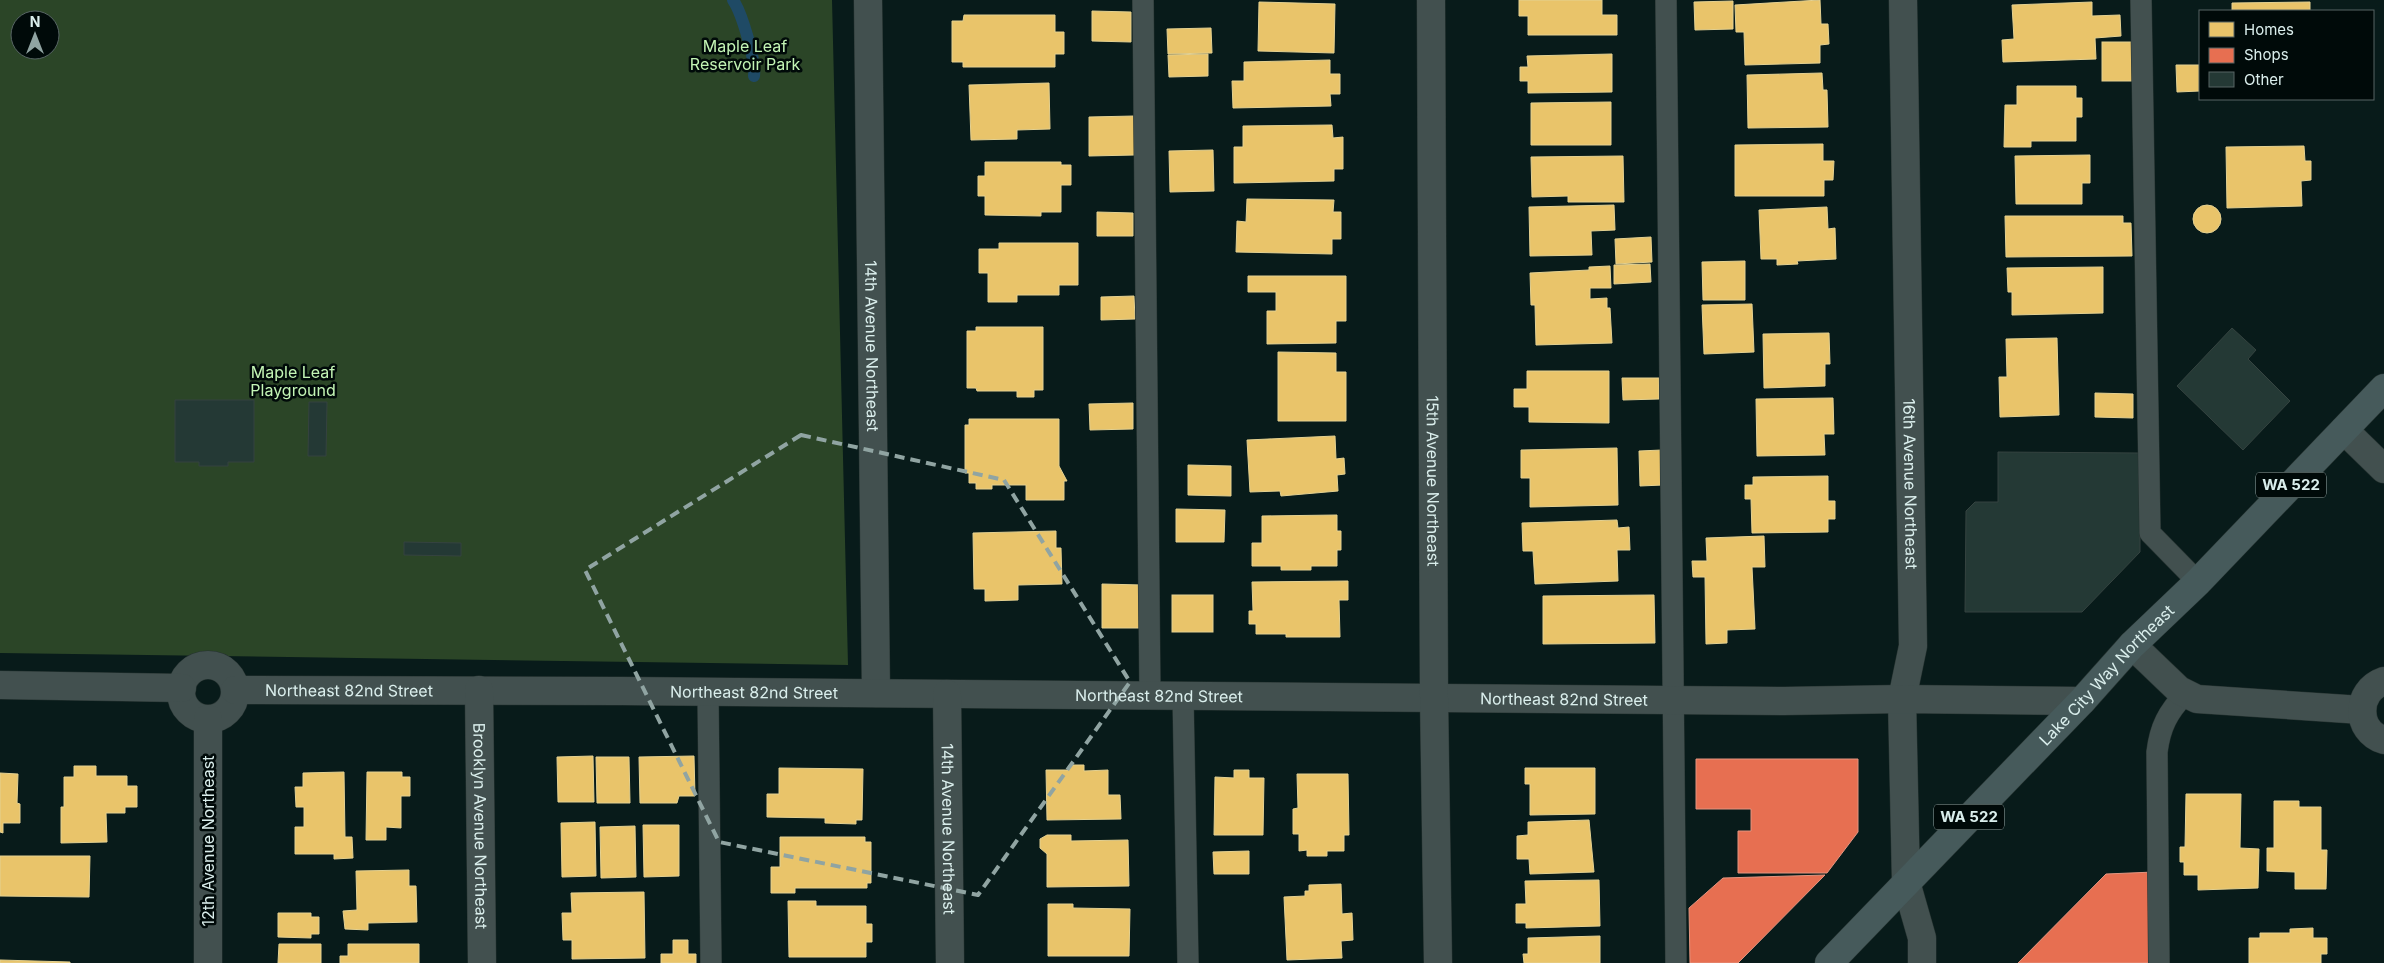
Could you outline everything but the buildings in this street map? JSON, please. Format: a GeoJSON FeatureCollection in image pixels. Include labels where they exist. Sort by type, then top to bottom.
{"type":"FeatureCollection","features":[{"type":"Feature","properties":{"kind":"main road","name":"Lake City Way Northeast"},"geometry":{"type":"LineString","coordinates":[[1829,963],[2082,701],[2132,645],[2198,582],[2384,388]]}},
{"type":"Feature","properties":{"kind":"street","name":"14th Avenue Northeast"},"geometry":{"type":"LineString","coordinates":[[868,0],[876,693]]}},
{"type":"Feature","properties":{"kind":"street","name":"15th Avenue Northeast"},"geometry":{"type":"LineString","coordinates":[[1431,0],[1434,697],[1438,963]]}},
{"type":"Feature","properties":{"kind":"street","name":"16th Avenue Northeast"},"geometry":{"type":"LineString","coordinates":[[1903,0],[1913,646],[1902,699],[1906,882],[1922,938],[1922,963]]}},
{"type":"Feature","properties":{"kind":"street"},"geometry":{"type":"LineString","coordinates":[[2344,430],[2384,469]]}},
{"type":"Feature","properties":{"kind":"street"},"geometry":{"type":"LineString","coordinates":[[2132,645],[2185,694],[2197,699],[2213,702],[2362,710]]}},
{"type":"Feature","properties":{"kind":"street"},"geometry":{"type":"LineString","coordinates":[[206,665],[216,666],[231,676],[235,690],[233,703],[228,711],[221,716],[208,720],[196,717],[184,705],[182,688],[189,673],[206,665]]}},
{"type":"Feature","properties":{"kind":"street"},"geometry":{"type":"LineString","coordinates":[[2384,681],[2373,687],[2366,694],[2362,710],[2364,724],[2370,732],[2384,740]]}},
{"type":"Feature","properties":{"kind":"street"},"geometry":{"type":"LineString","coordinates":[[0,685],[182,688]]}},
{"type":"Feature","properties":{"kind":"street","name":"Northeast 82nd Street"},"geometry":{"type":"LineString","coordinates":[[235,690],[2082,701]]}},
{"type":"Feature","properties":{"kind":"street","name":"Brooklyn Avenue Northeast"},"geometry":{"type":"LineString","coordinates":[[479,690],[482,963]]}},
{"type":"Feature","properties":{"kind":"street","name":"14th Avenue Northeast"},"geometry":{"type":"LineString","coordinates":[[947,694],[950,963]]}},
{"type":"Feature","properties":{"kind":"street","name":"12th Avenue Northeast"},"geometry":{"type":"LineString","coordinates":[[208,720],[208,963]]}},
{"type":"Feature","properties":{"kind":"lane"},"geometry":{"type":"LineString","coordinates":[[1144,0],[1150,695]]}},
{"type":"Feature","properties":{"kind":"lane"},"geometry":{"type":"LineString","coordinates":[[1666,0],[1676,963]]}},
{"type":"Feature","properties":{"kind":"lane"},"geometry":{"type":"LineString","coordinates":[[2141,0],[2150,533],[2198,582]]}},
{"type":"Feature","properties":{"kind":"lane"},"geometry":{"type":"LineString","coordinates":[[708,692],[712,963]]}},
{"type":"Feature","properties":{"kind":"lane"},"geometry":{"type":"LineString","coordinates":[[2159,963],[2156,752],[2159,735],[2167,714],[2185,694]]}},
{"type":"Feature","properties":{"kind":"lane"},"geometry":{"type":"LineString","coordinates":[[1183,695],[1188,963]]}},
{"type":"Feature","properties":{"kind":"highlighted area"},"geometry":{"type":"Polygon","coordinates":[[[801,435],[1004,480],[1130,682],[978,895],[719,842],[585,570],[801,435]]]}},
{"type":"Feature","properties":{"kind":"green space","name":"Maple Leaf Playground"},"geometry":{"type":"Polygon","coordinates":[[[0,0],[832,0],[848,665],[0,653],[0,0]]]}},
{"type":"Feature","properties":{"kind":"waterway"},"geometry":{"type":"LineString","coordinates":[[733,0],[748,37],[754,76]]}},
{"type":"Feature","properties":{"kind":"park label","name":"Maple Leaf Reservoir Park"},"geometry":{"type":"Point","coordinates":[745,55]}}]}
